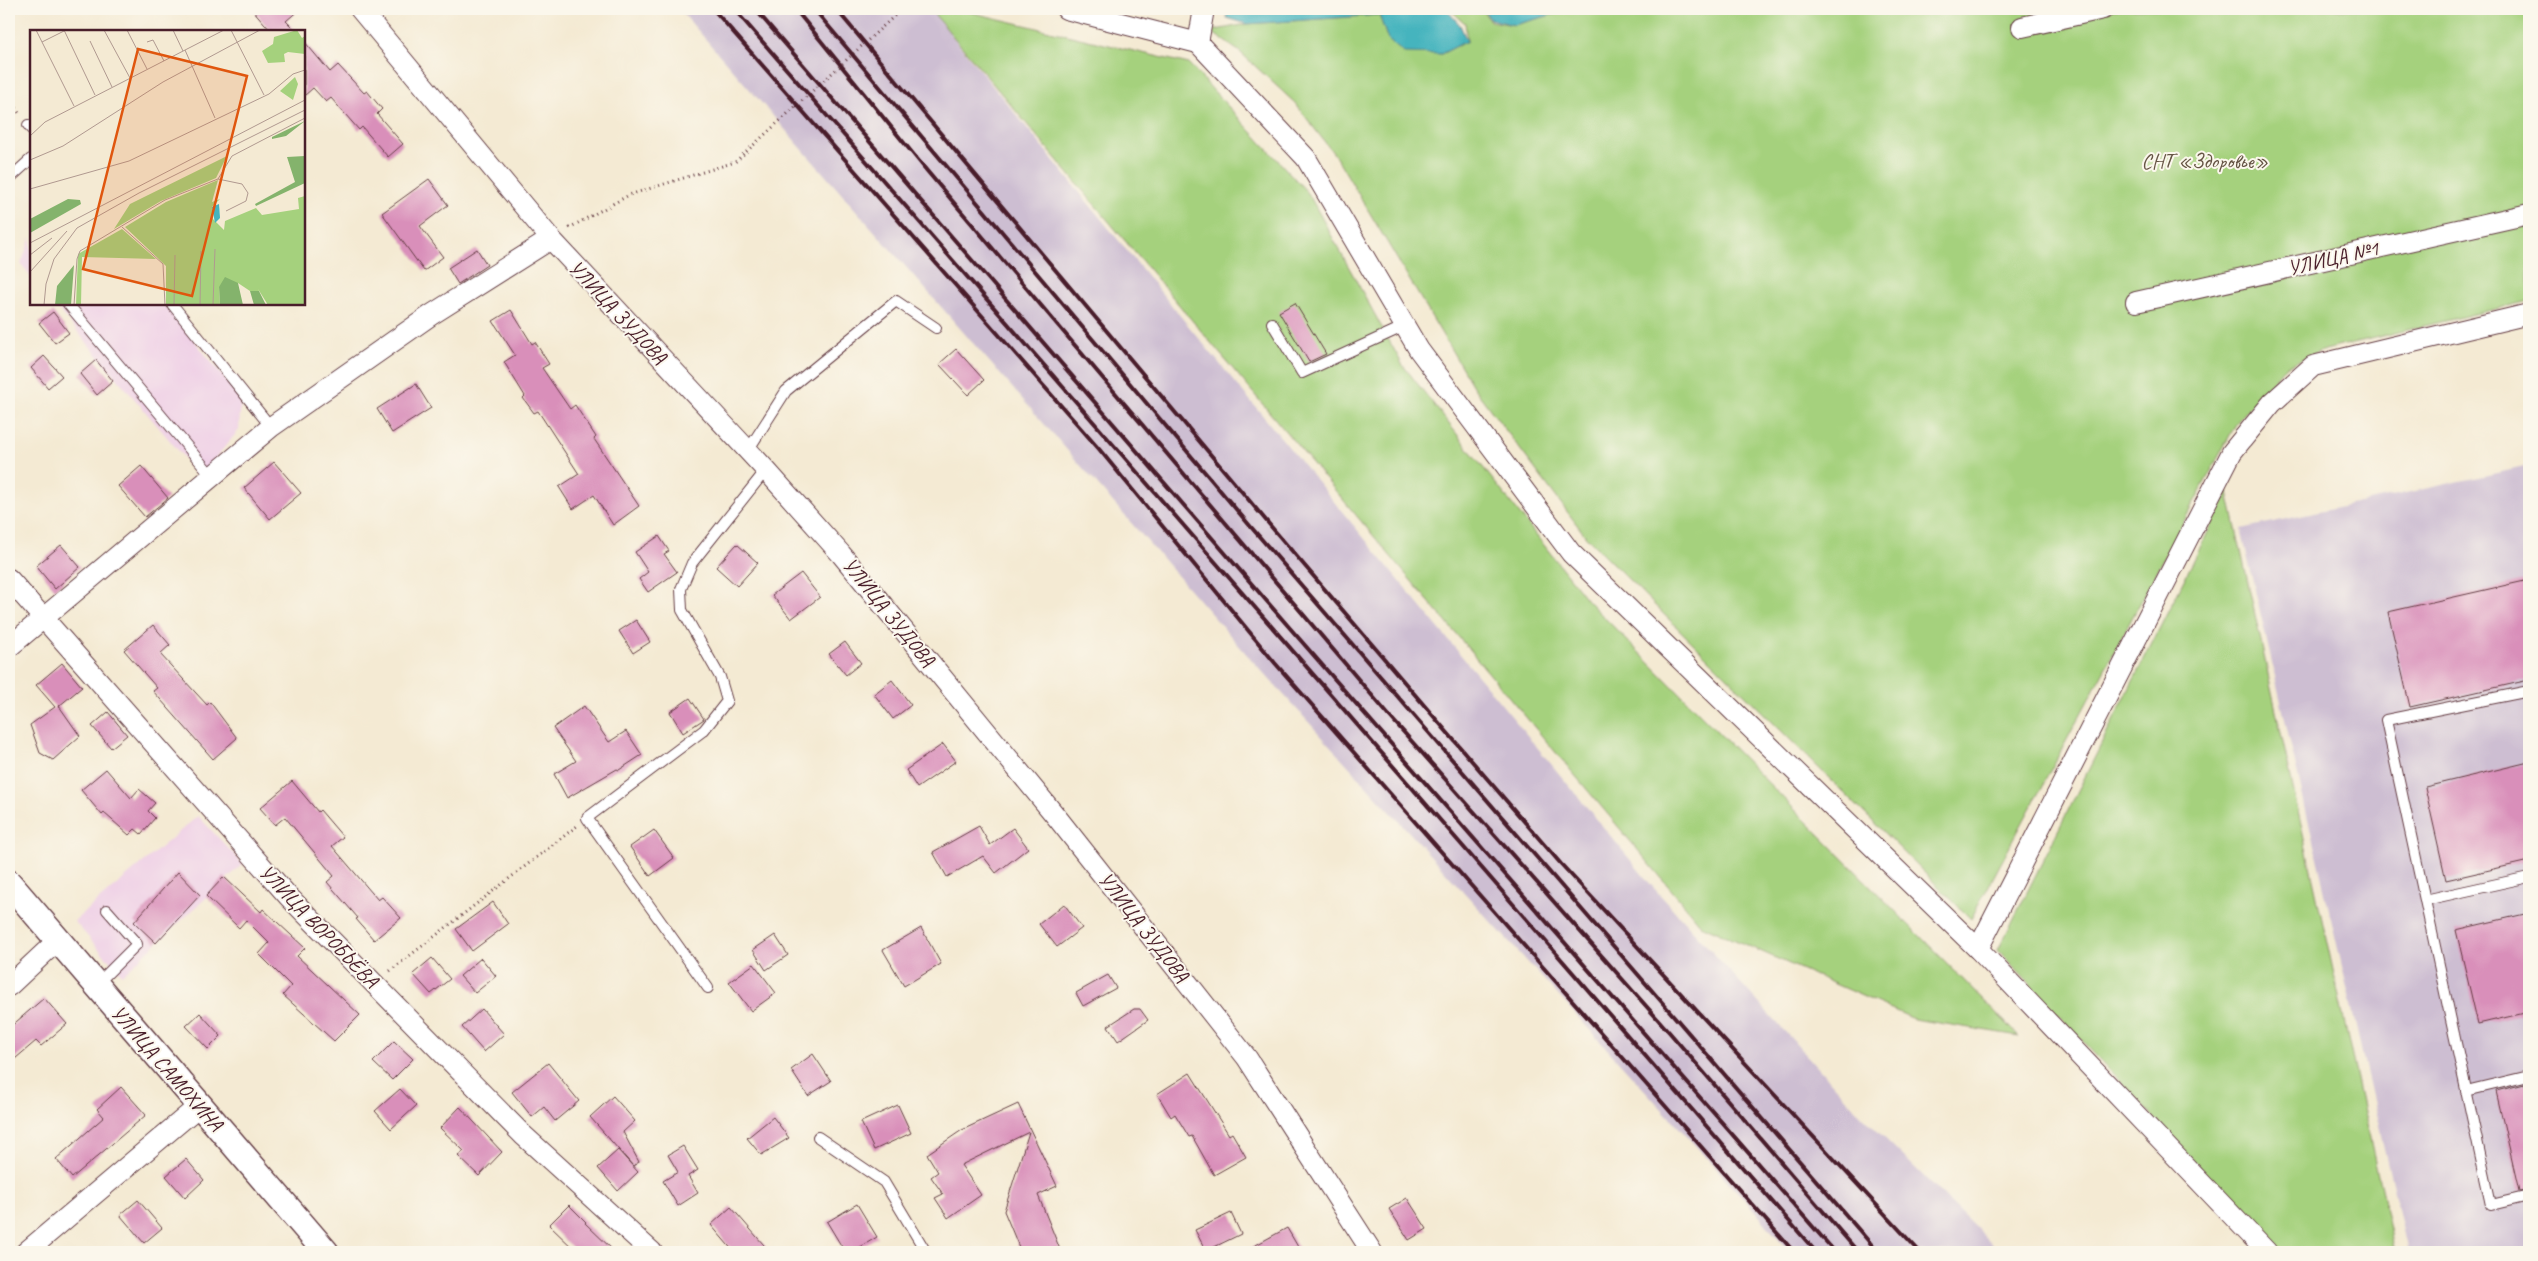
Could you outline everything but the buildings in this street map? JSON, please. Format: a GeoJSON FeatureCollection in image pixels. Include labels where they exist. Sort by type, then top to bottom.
{"type":"FeatureCollection","features":[{"type":"Feature","properties":{"kind":"street","name":"УЛИЦА ЗУДОВА"},"geometry":{"type":"LineString","coordinates":[[360,9],[550,239],[747,452],[766,470],[860,576],[1059,820],[1247,1058],[1372,1252]]}},
{"type":"Feature","properties":{"kind":"street"},"geometry":{"type":"LineString","coordinates":[[1066,9],[1198,43],[1306,158],[1419,350],[1572,553],[1978,949],[2267,1252]]}},
{"type":"Feature","properties":{"kind":"street"},"geometry":{"type":"LineString","coordinates":[[1198,43],[1204,9]]}},
{"type":"Feature","properties":{"kind":"street"},"geometry":{"type":"LineString","coordinates":[[2022,27],[2103,9]]}},
{"type":"Feature","properties":{"kind":"street","name":"УЛИЦА №1"},"geometry":{"type":"LineString","coordinates":[[2136,302],[2529,214]]}},
{"type":"Feature","properties":{"kind":"street"},"geometry":{"type":"LineString","coordinates":[[9,647],[271,426],[431,315],[550,239]]}},
{"type":"Feature","properties":{"kind":"street"},"geometry":{"type":"LineString","coordinates":[[1978,949],[2232,452],[2272,403],[2313,366],[2529,314]]}},
{"type":"Feature","properties":{"kind":"street","name":"УЛИЦА ВОРОБЬЁВА"},"geometry":{"type":"LineString","coordinates":[[9,579],[44,616],[288,896],[523,1135],[652,1252]]}},
{"type":"Feature","properties":{"kind":"street","name":"УЛИЦА САМОХИНА"},"geometry":{"type":"LineString","coordinates":[[9,883],[326,1252]]}},
{"type":"Feature","properties":{"kind":"street"},"geometry":{"type":"LineString","coordinates":[[9,986],[58,940]]}},
{"type":"Feature","properties":{"kind":"street"},"geometry":{"type":"LineString","coordinates":[[26,1252],[200,1106]]}},
{"type":"Feature","properties":{"kind":"lane"},"geometry":{"type":"LineString","coordinates":[[9,179],[30,160]]}},
{"type":"Feature","properties":{"kind":"lane"},"geometry":{"type":"LineString","coordinates":[[747,452],[786,391],[896,301],[936,328]]}},
{"type":"Feature","properties":{"kind":"lane"},"geometry":{"type":"LineString","coordinates":[[69,305],[212,476]]}},
{"type":"Feature","properties":{"kind":"lane"},"geometry":{"type":"LineString","coordinates":[[173,305],[271,426]]}},
{"type":"Feature","properties":{"kind":"lane"},"geometry":{"type":"LineString","coordinates":[[1272,323],[1302,373],[1405,326]]}},
{"type":"Feature","properties":{"kind":"lane"},"geometry":{"type":"LineString","coordinates":[[708,988],[588,818],[704,730],[728,701],[720,677],[682,610],[681,589],[692,562],[766,470]]}},
{"type":"Feature","properties":{"kind":"lane"},"geometry":{"type":"LineString","coordinates":[[2529,691],[2386,720],[2491,1205],[2529,1196]]}},
{"type":"Feature","properties":{"kind":"lane"},"geometry":{"type":"LineString","coordinates":[[2425,900],[2529,877]]}},
{"type":"Feature","properties":{"kind":"lane"},"geometry":{"type":"LineString","coordinates":[[96,984],[137,944],[107,910]]}},
{"type":"Feature","properties":{"kind":"lane"},"geometry":{"type":"LineString","coordinates":[[2466,1091],[2529,1076]]}},
{"type":"Feature","properties":{"kind":"lane"},"geometry":{"type":"LineString","coordinates":[[818,1137],[884,1182],[926,1252]]}},
{"type":"Feature","properties":{"kind":"path"},"geometry":{"type":"LineString","coordinates":[[550,239],[629,195],[735,162],[902,9]]}},
{"type":"Feature","properties":{"kind":"path"},"geometry":{"type":"LineString","coordinates":[[374,984],[588,818]]}},
{"type":"Feature","properties":{"kind":"shaded area"},"geometry":{"type":"Polygon","coordinates":[[[679,9],[930,9],[1172,306],[1652,886],[1861,1115],[2001,1252],[1789,1252],[1756,1212],[1250,658],[679,9]]]}},
{"type":"Feature","properties":{"kind":"shaded area"},"geometry":{"type":"Polygon","coordinates":[[[30,240],[30,275],[21,264],[30,240]]]}},
{"type":"Feature","properties":{"kind":"shaded area"},"geometry":{"type":"Polygon","coordinates":[[[55,305],[166,305],[241,399],[239,430],[200,476],[55,305]]]}},
{"type":"Feature","properties":{"kind":"shaded area"},"geometry":{"type":"Polygon","coordinates":[[[2529,466],[2529,1252],[2408,1252],[2241,529],[2529,466]]]}},
{"type":"Feature","properties":{"kind":"shaded area"},"geometry":{"type":"Polygon","coordinates":[[[198,816],[243,864],[122,975],[74,921],[198,816]]]}},
{"type":"Feature","properties":{"kind":"green space"},"geometry":{"type":"Polygon","coordinates":[[[930,9],[957,9],[1189,64],[1308,193],[1402,364],[1587,600],[2019,1036],[1914,1019],[1701,925],[930,9]]]}},
{"type":"Feature","properties":{"kind":"green space","name":"СНТ «Здоровье»"},"geometry":{"type":"Polygon","coordinates":[[[1449,9],[1482,9],[1490,21],[1514,25],[1573,9],[2529,9],[2529,301],[2324,350],[2286,366],[2237,422],[1971,919],[1587,538],[1474,388],[1337,158],[1295,103],[1240,52],[1210,31],[1247,24],[1379,15],[1388,40],[1441,54],[1467,41],[1465,23],[1449,9]]]}},
{"type":"Feature","properties":{"kind":"green space"},"geometry":{"type":"Polygon","coordinates":[[[2228,492],[2395,1252],[2278,1252],[1998,950],[2228,492]]]}},
{"type":"Feature","properties":{"kind":"water"},"geometry":{"type":"Polygon","coordinates":[[[1225,9],[1446,9],[1460,25],[1467,41],[1441,54],[1404,53],[1388,40],[1379,15],[1247,24],[1227,18],[1225,9]]]}},
{"type":"Feature","properties":{"kind":"water"},"geometry":{"type":"Polygon","coordinates":[[[1483,9],[1573,9],[1514,25],[1490,19],[1483,9]]]}},
{"type":"Feature","properties":{"kind":"railway"},"geometry":{"type":"LineString","coordinates":[[713,9],[1099,449],[1275,663],[1794,1252]]}},
{"type":"Feature","properties":{"kind":"railway"},"geometry":{"type":"LineString","coordinates":[[734,9],[1816,1252]]}},
{"type":"Feature","properties":{"kind":"railway"},"geometry":{"type":"LineString","coordinates":[[755,9],[1289,627],[1835,1252]]}},
{"type":"Feature","properties":{"kind":"railway"},"geometry":{"type":"LineString","coordinates":[[795,9],[927,171],[1392,719],[1670,1033],[1858,1252]]}},
{"type":"Feature","properties":{"kind":"railway"},"geometry":{"type":"LineString","coordinates":[[814,9],[1251,527],[1878,1252]]}},
{"type":"Feature","properties":{"kind":"railway"},"geometry":{"type":"LineString","coordinates":[[836,9],[1274,530],[1561,864],[1920,1252]]}}]}
